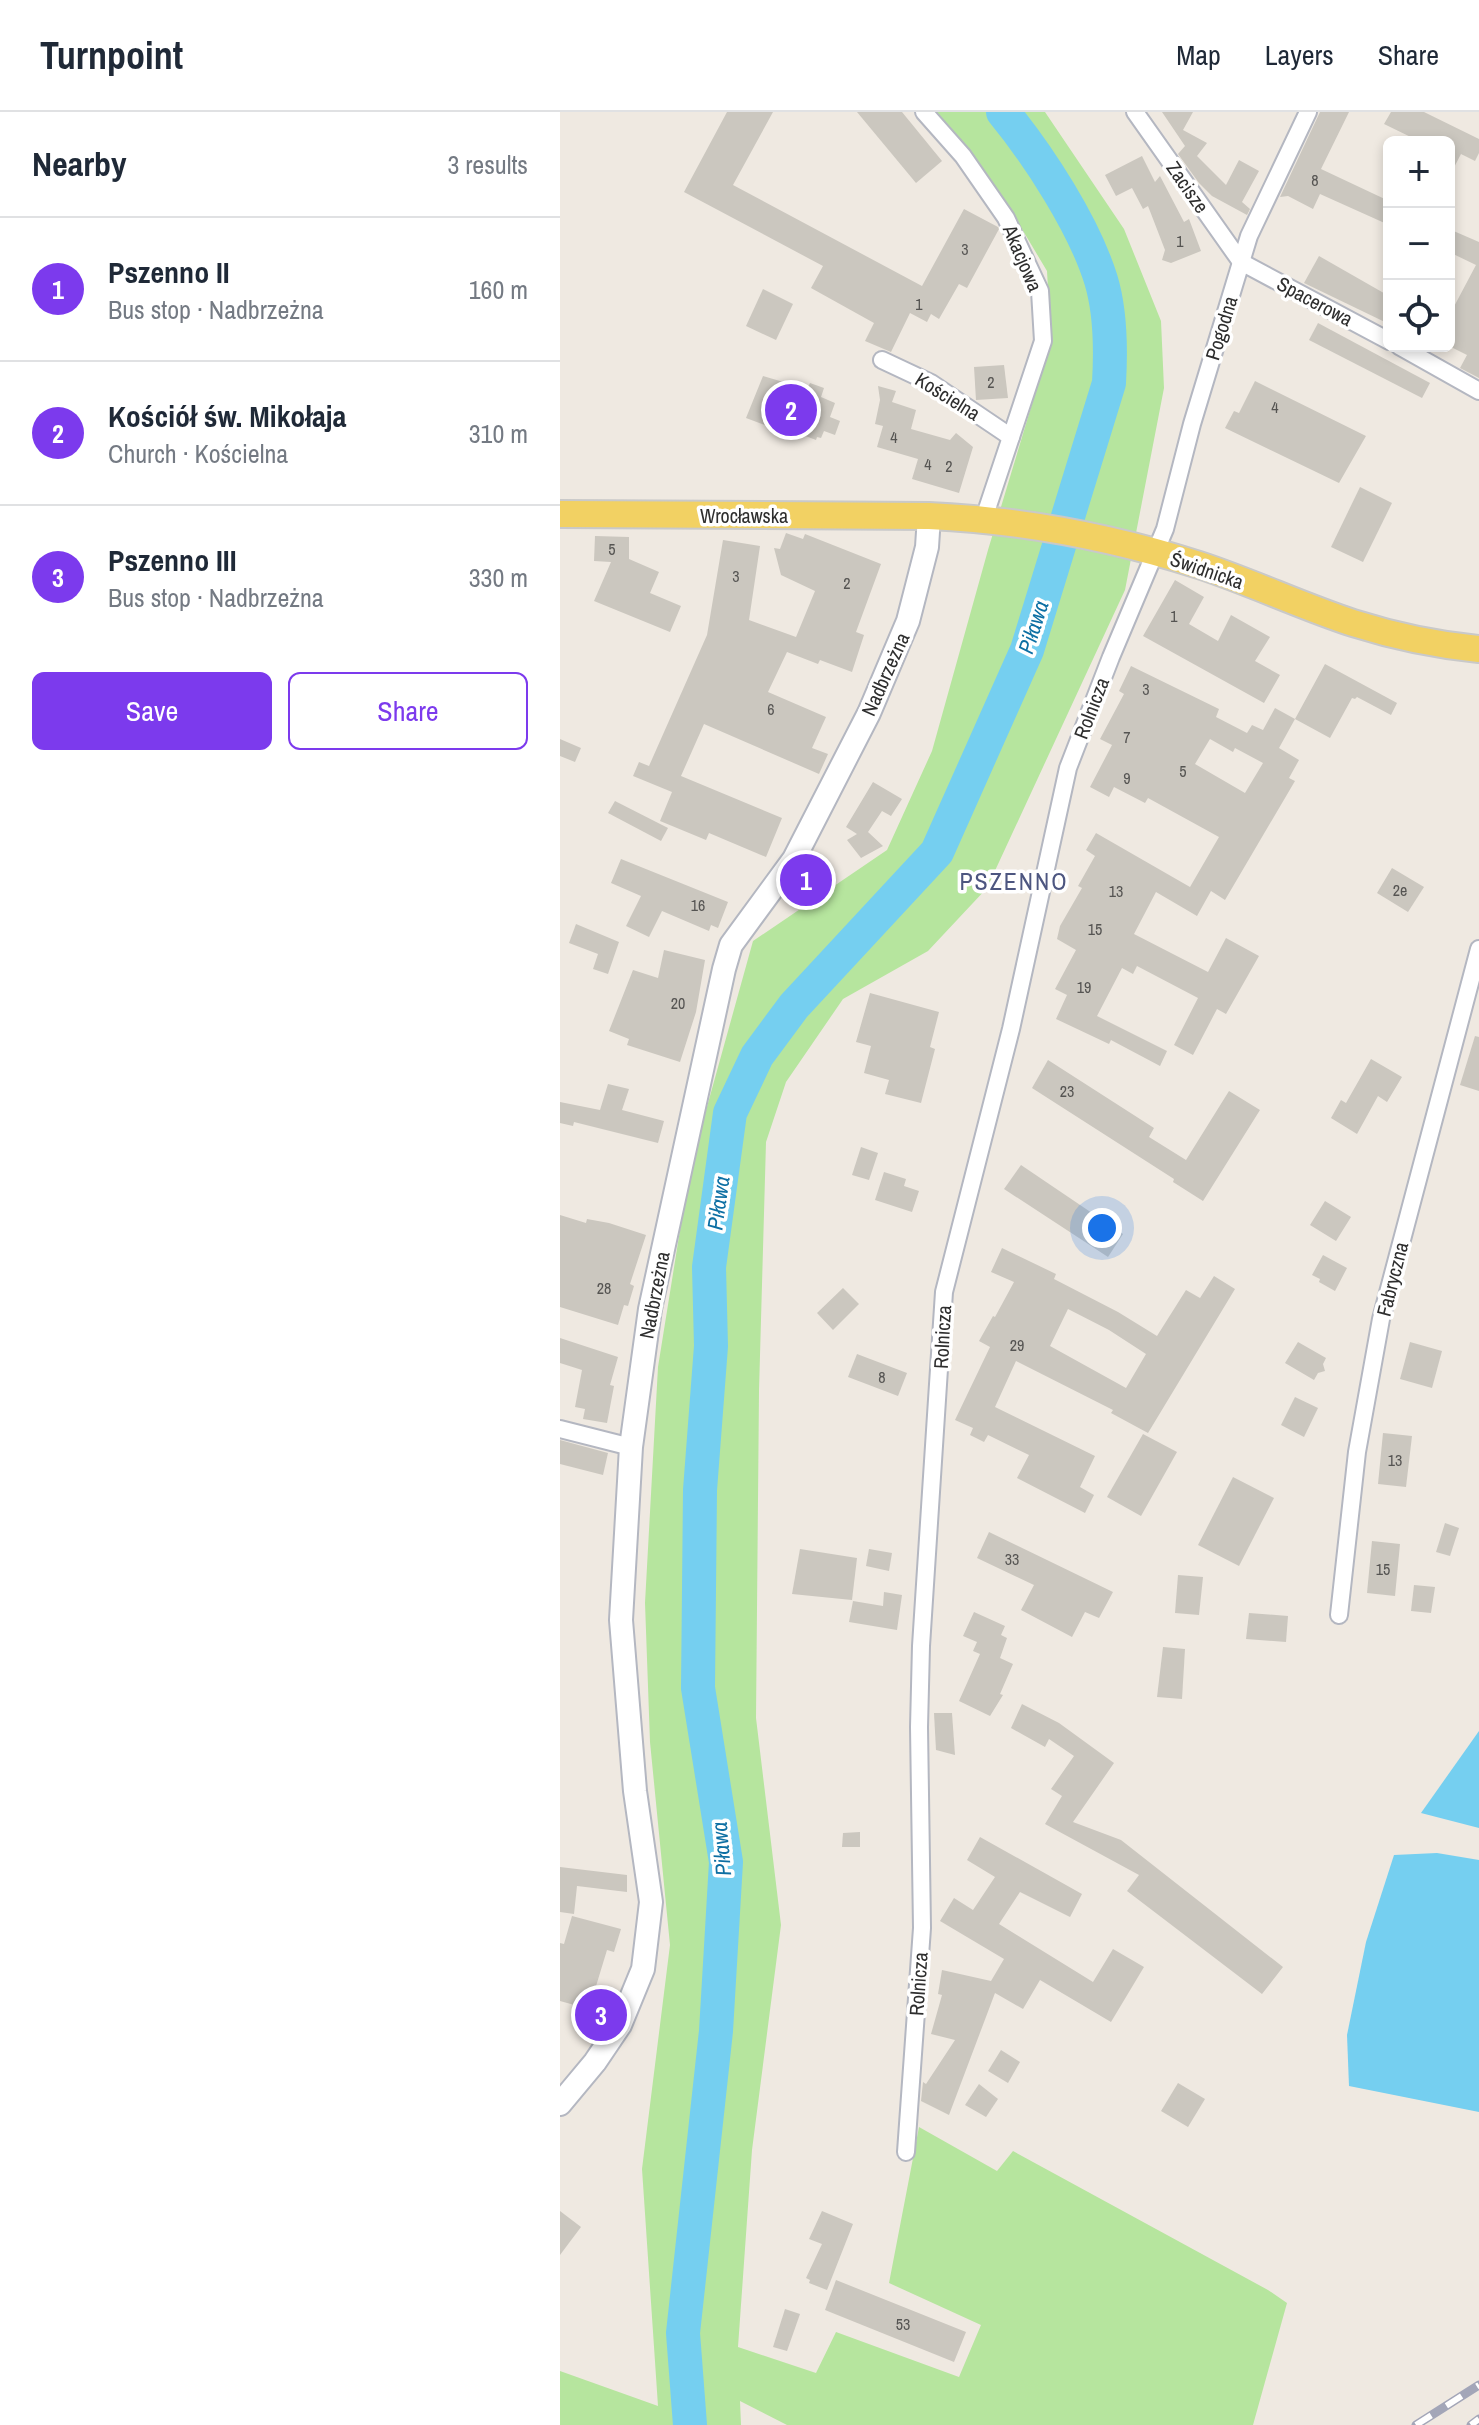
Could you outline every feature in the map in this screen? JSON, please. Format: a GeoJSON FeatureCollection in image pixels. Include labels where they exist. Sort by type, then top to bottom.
{"type":"FeatureCollection","features":[{"type":"Feature","properties":{"kind":"main road","name":"Wrocławska"},"geometry":{"type":"LineString","coordinates":[[560,514],[929,516]]}},
{"type":"Feature","properties":{"kind":"main road","name":"Świdnicka"},"geometry":{"type":"LineString","coordinates":[[929,516],[990,519],[1129,545],[1202,566],[1355,624],[1434,643],[1479,649]]}},
{"type":"Feature","properties":{"kind":"street","name":"Akacjowa"},"geometry":{"type":"LineString","coordinates":[[924,112],[963,156],[1006,218],[1040,291],[1043,341],[1011,437],[990,519]]}},
{"type":"Feature","properties":{"kind":"street","name":"Zacisze"},"geometry":{"type":"LineString","coordinates":[[1135,112],[1241,262]]}},
{"type":"Feature","properties":{"kind":"street","name":"Pogodna"},"geometry":{"type":"LineString","coordinates":[[1155,552],[1165,529],[1192,424],[1249,236],[1308,112]]}},
{"type":"Feature","properties":{"kind":"street","name":"Spacerowa"},"geometry":{"type":"LineString","coordinates":[[1241,262],[1383,338]]}},
{"type":"Feature","properties":{"kind":"street"},"geometry":{"type":"LineString","coordinates":[[1410,352],[1479,391]]}},
{"type":"Feature","properties":{"kind":"street","name":"Kościelna"},"geometry":{"type":"LineString","coordinates":[[882,360],[931,383],[1011,437]]}},
{"type":"Feature","properties":{"kind":"street","name":"Nadbrzeżna"},"geometry":{"type":"LineString","coordinates":[[560,2104],[595,2062],[620,2025],[643,1969],[651,1902],[635,1791],[621,1620],[631,1447],[650,1309],[731,945],[787,872],[869,713],[908,621],[927,547],[929,516]]}},
{"type":"Feature","properties":{"kind":"street","name":"Rolnicza"},"geometry":{"type":"LineString","coordinates":[[906,2152],[922,1928],[921,1646],[944,1292],[1011,1029],[1068,768],[1155,552]]}},
{"type":"Feature","properties":{"kind":"street","name":"Fabryczna"},"geometry":{"type":"LineString","coordinates":[[1339,1615],[1357,1452],[1381,1319],[1479,949]]}},
{"type":"Feature","properties":{"kind":"street"},"geometry":{"type":"LineString","coordinates":[[560,1429],[631,1447]]}},
{"type":"Feature","properties":{"kind":"green space"},"geometry":{"type":"Polygon","coordinates":[[[936,112],[1045,112],[1124,229],[1161,321],[1164,388],[1125,590],[987,888],[928,951],[843,999],[786,1082],[766,1142],[759,1391],[756,1718],[781,1925],[752,2150],[738,2347],[816,2373],[836,2332],[959,2377],[981,2325],[889,2283],[919,2127],[997,2171],[1013,2151],[1287,2303],[1253,2425],[787,2425],[740,2401],[741,2425],[560,2425],[560,2371],[658,2406],[642,2169],[670,1945],[650,1742],[645,1603],[658,1367],[690,1168],[753,941],[887,850],[932,751],[1051,341],[1047,271],[1007,204],[936,112]]]}},
{"type":"Feature","properties":{"kind":"water"},"geometry":{"type":"Polygon","coordinates":[[[1479,1731],[1479,1828],[1421,1813],[1479,1731]]]}},
{"type":"Feature","properties":{"kind":"water"},"geometry":{"type":"Polygon","coordinates":[[[1437,1853],[1479,1860],[1479,2112],[1349,2086],[1347,2035],[1366,1942],[1394,1855],[1437,1853]]]}},
{"type":"Feature","properties":{"kind":"building"},"geometry":{"type":"Polygon","coordinates":[[[727,112],[773,112],[733,185],[922,286],[964,209],[998,227],[967,288],[959,284],[939,319],[931,314],[927,322],[910,313],[891,352],[865,341],[874,323],[811,288],[823,266],[684,192],[727,112]]]}},
{"type":"Feature","properties":{"kind":"building"},"geometry":{"type":"Polygon","coordinates":[[[857,112],[902,112],[942,161],[916,183],[857,112]]]}},
{"type":"Feature","properties":{"kind":"building"},"geometry":{"type":"Polygon","coordinates":[[[1162,112],[1193,112],[1183,130],[1207,143],[1197,156],[1226,185],[1239,160],[1259,171],[1242,202],[1250,209],[1247,215],[1212,196],[1199,183],[1178,154],[1185,146],[1162,112]]]}},
{"type":"Feature","properties":{"kind":"building"},"geometry":{"type":"Polygon","coordinates":[[[1320,112],[1349,112],[1321,169],[1383,198],[1383,222],[1320,194],[1313,209],[1288,196],[1280,197],[1320,112]]]}},
{"type":"Feature","properties":{"kind":"building"},"geometry":{"type":"Polygon","coordinates":[[[1391,112],[1424,112],[1479,139],[1479,153],[1475,161],[1461,154],[1455,166],[1455,136],[1409,136],[1384,124],[1391,112]]]}},
{"type":"Feature","properties":{"kind":"building"},"geometry":{"type":"Polygon","coordinates":[[[1142,156],[1155,182],[1160,176],[1184,222],[1189,219],[1201,251],[1171,263],[1162,260],[1165,250],[1148,206],[1143,209],[1132,188],[1116,196],[1105,175],[1142,156]]]}},
{"type":"Feature","properties":{"kind":"building"},"geometry":{"type":"Polygon","coordinates":[[[1455,232],[1479,242],[1479,378],[1460,368],[1467,355],[1455,349],[1455,305],[1476,265],[1455,255],[1455,232]]]}},
{"type":"Feature","properties":{"kind":"building"},"geometry":{"type":"Polygon","coordinates":[[[1319,256],[1383,293],[1383,321],[1304,283],[1319,256]]]}},
{"type":"Feature","properties":{"kind":"building"},"geometry":{"type":"Polygon","coordinates":[[[763,289],[793,304],[776,340],[746,326],[763,289]]]}},
{"type":"Feature","properties":{"kind":"building"},"geometry":{"type":"Polygon","coordinates":[[[1318,323],[1430,383],[1422,398],[1309,340],[1318,323]]]}},
{"type":"Feature","properties":{"kind":"building"},"geometry":{"type":"Polygon","coordinates":[[[1004,365],[1008,398],[976,400],[974,367],[1004,365]]]}},
{"type":"Feature","properties":{"kind":"building"},"geometry":{"type":"Polygon","coordinates":[[[763,376],[807,389],[810,383],[824,388],[821,397],[835,403],[830,417],[840,421],[835,435],[824,431],[821,438],[817,437],[816,440],[771,423],[770,427],[746,418],[763,376]]]}},
{"type":"Feature","properties":{"kind":"building"},"geometry":{"type":"Polygon","coordinates":[[[1255,381],[1366,436],[1339,483],[1225,428],[1234,411],[1239,413],[1255,381]]]}},
{"type":"Feature","properties":{"kind":"building"},"geometry":{"type":"Polygon","coordinates":[[[878,386],[896,391],[892,402],[916,410],[911,429],[950,440],[956,433],[973,447],[959,493],[912,479],[918,459],[877,447],[883,426],[875,424],[880,400],[878,386]]]}},
{"type":"Feature","properties":{"kind":"building"},"geometry":{"type":"Polygon","coordinates":[[[1360,487],[1392,503],[1363,562],[1331,547],[1360,487]]]}},
{"type":"Feature","properties":{"kind":"building"},"geometry":{"type":"Polygon","coordinates":[[[786,533],[803,539],[805,534],[881,564],[856,632],[864,635],[852,672],[787,652],[768,692],[826,717],[812,748],[828,754],[819,774],[704,724],[681,776],[782,818],[766,857],[709,833],[706,840],[660,821],[672,792],[633,776],[639,762],[649,766],[707,635],[723,540],[760,546],[749,620],[796,637],[815,591],[781,575],[774,548],[780,549],[786,533]]]}},
{"type":"Feature","properties":{"kind":"building"},"geometry":{"type":"Polygon","coordinates":[[[595,536],[629,537],[629,559],[659,572],[650,593],[681,606],[670,632],[594,601],[611,562],[594,561],[595,536]]]}},
{"type":"Feature","properties":{"kind":"building"},"geometry":{"type":"Polygon","coordinates":[[[1175,580],[1204,597],[1189,624],[1218,641],[1231,615],[1270,637],[1255,661],[1280,675],[1264,703],[1143,636],[1175,580]]]}},
{"type":"Feature","properties":{"kind":"building"},"geometry":{"type":"Polygon","coordinates":[[[1325,664],[1397,703],[1391,715],[1357,697],[1352,698],[1330,738],[1295,719],[1325,664]]]}},
{"type":"Feature","properties":{"kind":"building"},"geometry":{"type":"Polygon","coordinates":[[[1131,666],[1219,709],[1216,717],[1247,733],[1252,725],[1263,730],[1275,708],[1295,719],[1279,748],[1299,760],[1289,778],[1295,781],[1225,900],[1211,891],[1197,916],[1156,892],[1134,934],[1208,972],[1226,938],[1259,956],[1226,1014],[1217,1009],[1193,1055],[1174,1045],[1198,998],[1137,966],[1133,974],[1122,968],[1097,1016],[1167,1051],[1160,1066],[1111,1040],[1109,1044],[1056,1019],[1067,995],[1055,989],[1076,950],[1057,939],[1060,926],[1082,888],[1078,886],[1095,856],[1086,850],[1096,833],[1190,887],[1219,837],[1148,798],[1145,803],[1114,787],[1109,797],[1090,787],[1112,745],[1100,739],[1124,694],[1119,691],[1131,666]],[[1210,739],[1195,764],[1245,793],[1263,763],[1235,748],[1233,752],[1210,739]]]}},
{"type":"Feature","properties":{"kind":"building"},"geometry":{"type":"Polygon","coordinates":[[[560,739],[581,748],[575,762],[560,756],[560,739]]]}},
{"type":"Feature","properties":{"kind":"building"},"geometry":{"type":"Polygon","coordinates":[[[873,782],[902,799],[891,816],[882,811],[868,832],[883,846],[861,858],[847,840],[857,834],[846,827],[873,782]]]}},
{"type":"Feature","properties":{"kind":"building"},"geometry":{"type":"Polygon","coordinates":[[[615,801],[668,828],[661,841],[608,813],[615,801]]]}},
{"type":"Feature","properties":{"kind":"building"},"geometry":{"type":"Polygon","coordinates":[[[621,859],[728,902],[718,928],[711,925],[709,931],[662,911],[649,937],[626,926],[641,896],[611,883],[621,859]]]}},
{"type":"Feature","properties":{"kind":"building"},"geometry":{"type":"Polygon","coordinates":[[[1392,868],[1424,887],[1408,912],[1377,893],[1392,868]]]}},
{"type":"Feature","properties":{"kind":"building"},"geometry":{"type":"Polygon","coordinates":[[[576,924],[619,942],[608,974],[593,969],[598,954],[569,943],[576,924]]]}},
{"type":"Feature","properties":{"kind":"building"},"geometry":{"type":"Polygon","coordinates":[[[664,950],[705,960],[696,1012],[680,1062],[627,1045],[629,1039],[609,1031],[633,970],[658,978],[664,950]]]}},
{"type":"Feature","properties":{"kind":"building"},"geometry":{"type":"Polygon","coordinates":[[[870,993],[939,1012],[930,1047],[935,1049],[921,1103],[885,1094],[889,1080],[864,1073],[871,1046],[856,1042],[870,993]]]}},
{"type":"Feature","properties":{"kind":"building"},"geometry":{"type":"Polygon","coordinates":[[[1475,1036],[1479,1037],[1479,1091],[1460,1085],[1475,1036]]]}},
{"type":"Feature","properties":{"kind":"building"},"geometry":{"type":"Polygon","coordinates":[[[1371,1059],[1402,1077],[1387,1102],[1378,1096],[1357,1134],[1331,1118],[1341,1100],[1346,1103],[1371,1059]]]}},
{"type":"Feature","properties":{"kind":"building"},"geometry":{"type":"Polygon","coordinates":[[[1048,1060],[1154,1128],[1149,1137],[1186,1160],[1229,1091],[1260,1110],[1203,1201],[1032,1088],[1048,1060]]]}},
{"type":"Feature","properties":{"kind":"building"},"geometry":{"type":"Polygon","coordinates":[[[608,1084],[629,1089],[622,1110],[664,1121],[658,1143],[574,1122],[573,1126],[560,1123],[560,1102],[600,1110],[608,1084]]]}},
{"type":"Feature","properties":{"kind":"building"},"geometry":{"type":"Polygon","coordinates":[[[861,1147],[878,1153],[869,1180],[852,1175],[861,1147]]]}},
{"type":"Feature","properties":{"kind":"building"},"geometry":{"type":"Polygon","coordinates":[[[1021,1165],[1123,1234],[1108,1257],[1004,1189],[1021,1165]]]}},
{"type":"Feature","properties":{"kind":"building"},"geometry":{"type":"Polygon","coordinates":[[[884,1172],[906,1179],[904,1186],[919,1191],[912,1212],[875,1200],[884,1172]]]}},
{"type":"Feature","properties":{"kind":"building"},"geometry":{"type":"Polygon","coordinates":[[[1325,1201],[1351,1217],[1336,1241],[1310,1225],[1325,1201]]]}},
{"type":"Feature","properties":{"kind":"building"},"geometry":{"type":"Polygon","coordinates":[[[560,1215],[586,1223],[587,1219],[609,1223],[646,1235],[630,1284],[634,1286],[628,1306],[624,1305],[618,1325],[560,1307],[560,1215]]]}},
{"type":"Feature","properties":{"kind":"building"},"geometry":{"type":"Polygon","coordinates":[[[1002,1248],[1056,1274],[1054,1279],[1157,1336],[1186,1290],[1200,1298],[1214,1276],[1235,1289],[1148,1433],[1111,1413],[1113,1410],[1016,1361],[995,1407],[1095,1456],[1080,1487],[1094,1495],[1085,1513],[1017,1478],[1029,1455],[988,1435],[984,1442],[970,1435],[973,1428],[955,1420],[990,1347],[979,1341],[1014,1282],[991,1272],[1002,1248]],[[1068,1309],[1050,1346],[1126,1388],[1146,1354],[1068,1309]]]}},
{"type":"Feature","properties":{"kind":"building"},"geometry":{"type":"Polygon","coordinates":[[[1323,1255],[1347,1268],[1335,1291],[1312,1275],[1323,1255]]]}},
{"type":"Feature","properties":{"kind":"building"},"geometry":{"type":"Polygon","coordinates":[[[843,1288],[859,1304],[833,1330],[817,1313],[843,1288]]]}},
{"type":"Feature","properties":{"kind":"building"},"geometry":{"type":"Polygon","coordinates":[[[560,1338],[618,1357],[610,1385],[614,1386],[607,1423],[583,1419],[585,1409],[575,1407],[582,1370],[560,1363],[560,1338]]]}},
{"type":"Feature","properties":{"kind":"building"},"geometry":{"type":"Polygon","coordinates":[[[1298,1342],[1326,1358],[1323,1364],[1325,1371],[1318,1373],[1314,1380],[1285,1363],[1298,1342]]]}},
{"type":"Feature","properties":{"kind":"building"},"geometry":{"type":"Polygon","coordinates":[[[1410,1342],[1442,1351],[1432,1388],[1400,1379],[1410,1342]]]}},
{"type":"Feature","properties":{"kind":"building"},"geometry":{"type":"Polygon","coordinates":[[[857,1354],[907,1373],[898,1396],[848,1377],[857,1354]]]}},
{"type":"Feature","properties":{"kind":"building"},"geometry":{"type":"Polygon","coordinates":[[[1295,1397],[1318,1408],[1304,1437],[1281,1425],[1295,1397]]]}},
{"type":"Feature","properties":{"kind":"building"},"geometry":{"type":"Polygon","coordinates":[[[1383,1433],[1412,1436],[1406,1487],[1378,1484],[1383,1433]]]}},
{"type":"Feature","properties":{"kind":"building"},"geometry":{"type":"Polygon","coordinates":[[[1143,1434],[1177,1452],[1141,1516],[1107,1497],[1143,1434]]]}},
{"type":"Feature","properties":{"kind":"building"},"geometry":{"type":"Polygon","coordinates":[[[560,1440],[608,1453],[603,1475],[560,1464],[560,1440]]]}},
{"type":"Feature","properties":{"kind":"building"},"geometry":{"type":"Polygon","coordinates":[[[1233,1477],[1274,1498],[1239,1566],[1198,1545],[1233,1477]]]}},
{"type":"Feature","properties":{"kind":"building"},"geometry":{"type":"Polygon","coordinates":[[[1445,1523],[1459,1528],[1450,1556],[1436,1552],[1445,1523]]]}},
{"type":"Feature","properties":{"kind":"building"},"geometry":{"type":"Polygon","coordinates":[[[989,1532],[1113,1592],[1099,1618],[1085,1612],[1072,1637],[1021,1610],[1034,1585],[977,1558],[989,1532]]]}},
{"type":"Feature","properties":{"kind":"building"},"geometry":{"type":"Polygon","coordinates":[[[1372,1541],[1400,1544],[1395,1596],[1367,1593],[1372,1541]]]}},
{"type":"Feature","properties":{"kind":"building"},"geometry":{"type":"Polygon","coordinates":[[[800,1549],[857,1558],[852,1600],[792,1594],[800,1549]]]}},
{"type":"Feature","properties":{"kind":"building"},"geometry":{"type":"Polygon","coordinates":[[[869,1549],[892,1553],[889,1571],[866,1566],[869,1549]]]}},
{"type":"Feature","properties":{"kind":"building"},"geometry":{"type":"Polygon","coordinates":[[[1178,1575],[1203,1577],[1199,1615],[1175,1613],[1178,1575]]]}},
{"type":"Feature","properties":{"kind":"building"},"geometry":{"type":"Polygon","coordinates":[[[1414,1585],[1435,1587],[1431,1613],[1411,1611],[1414,1585]]]}},
{"type":"Feature","properties":{"kind":"building"},"geometry":{"type":"Polygon","coordinates":[[[884,1592],[902,1595],[897,1630],[849,1622],[853,1601],[883,1606],[884,1592]]]}},
{"type":"Feature","properties":{"kind":"building"},"geometry":{"type":"Polygon","coordinates":[[[974,1612],[1005,1626],[1001,1635],[1007,1638],[1000,1658],[1013,1664],[1000,1694],[1003,1695],[990,1716],[959,1701],[980,1654],[973,1651],[977,1642],[963,1636],[974,1612]]]}},
{"type":"Feature","properties":{"kind":"building"},"geometry":{"type":"Polygon","coordinates":[[[1249,1613],[1288,1616],[1286,1642],[1246,1639],[1249,1613]]]}},
{"type":"Feature","properties":{"kind":"building"},"geometry":{"type":"Polygon","coordinates":[[[1163,1647],[1185,1649],[1182,1699],[1157,1697],[1163,1647]]]}},
{"type":"Feature","properties":{"kind":"building"},"geometry":{"type":"Polygon","coordinates":[[[1022,1704],[1059,1723],[1114,1763],[1073,1822],[1121,1840],[1283,1967],[1262,1994],[1127,1891],[1139,1875],[1045,1824],[1062,1796],[1051,1789],[1074,1756],[1049,1739],[1045,1747],[1011,1728],[1022,1704]]]}},
{"type":"Feature","properties":{"kind":"building"},"geometry":{"type":"Polygon","coordinates":[[[934,1713],[952,1713],[955,1755],[936,1750],[934,1713]]]}},
{"type":"Feature","properties":{"kind":"building"},"geometry":{"type":"Polygon","coordinates":[[[860,1832],[860,1847],[842,1847],[843,1833],[860,1832]]]}},
{"type":"Feature","properties":{"kind":"building"},"geometry":{"type":"Polygon","coordinates":[[[980,1837],[1082,1894],[1070,1917],[1020,1892],[999,1924],[1093,1982],[1113,1949],[1144,1967],[1111,2022],[1040,1980],[1023,2009],[995,1993],[949,2115],[921,2101],[923,2082],[926,2084],[955,2040],[931,2034],[942,1995],[938,1994],[942,1970],[991,1981],[1004,1959],[940,1921],[954,1898],[973,1910],[995,1877],[967,1860],[980,1837]]]}},
{"type":"Feature","properties":{"kind":"building"},"geometry":{"type":"Polygon","coordinates":[[[560,1867],[627,1875],[627,1892],[577,1886],[574,1914],[560,1912],[560,1867]]]}},
{"type":"Feature","properties":{"kind":"building"},"geometry":{"type":"Polygon","coordinates":[[[572,1916],[621,1929],[614,1952],[607,1950],[593,1996],[582,1992],[578,2006],[560,2001],[560,1943],[564,1944],[572,1916]]]}},
{"type":"Feature","properties":{"kind":"building"},"geometry":{"type":"Polygon","coordinates":[[[1001,2050],[1020,2062],[1008,2083],[988,2071],[1001,2050]]]}},
{"type":"Feature","properties":{"kind":"building"},"geometry":{"type":"Polygon","coordinates":[[[1178,2083],[1205,2099],[1188,2127],[1161,2111],[1178,2083]]]}},
{"type":"Feature","properties":{"kind":"building"},"geometry":{"type":"Polygon","coordinates":[[[979,2084],[998,2099],[986,2117],[965,2105],[979,2084]]]}},
{"type":"Feature","properties":{"kind":"building"},"geometry":{"type":"Polygon","coordinates":[[[560,2211],[581,2227],[560,2255],[560,2211]]]}},
{"type":"Feature","properties":{"kind":"building"},"geometry":{"type":"Polygon","coordinates":[[[822,2211],[853,2224],[827,2290],[809,2283],[810,2280],[806,2278],[822,2244],[809,2239],[822,2211]]]}},
{"type":"Feature","properties":{"kind":"building"},"geometry":{"type":"Polygon","coordinates":[[[836,2280],[966,2332],[954,2362],[825,2310],[836,2280]]]}},
{"type":"Feature","properties":{"kind":"building"},"geometry":{"type":"Polygon","coordinates":[[[785,2309],[800,2314],[787,2351],[773,2347],[785,2309]]]}},
{"type":"Feature","properties":{"kind":"waterway","name":"Piława"},"geometry":{"type":"LineString","coordinates":[[690,2425],[683,2333],[716,2031],[726,1862],[698,1688],[700,1490],[711,1346],[709,1267],[730,1113],[757,1056],[794,1006],[937,852],[1027,650],[1109,383],[1108,318],[1101,280],[1093,259],[1059,192],[1003,112]]}},
{"type":"Feature","properties":{"kind":"railway"},"geometry":{"type":"LineString","coordinates":[[1416,2425],[1479,2385]]}},
{"type":"Feature","properties":{"kind":"railway"},"geometry":{"type":"LineString","coordinates":[[1471,2425],[1479,2419]]}},
{"type":"Feature","properties":{"kind":"place","name":"Kościół św. Mikołaja"},"geometry":{"type":"Point","coordinates":[791,410]}},
{"type":"Feature","properties":{"kind":"place","name":"Pszenno II"},"geometry":{"type":"Point","coordinates":[806,880]}},
{"type":"Feature","properties":{"kind":"place","name":"Pszenno III"},"geometry":{"type":"Point","coordinates":[601,2015]}},
{"type":"Feature","properties":{"kind":"district","name":"PSZENNO"},"geometry":{"type":"Point","coordinates":[1014,881]}}]}
